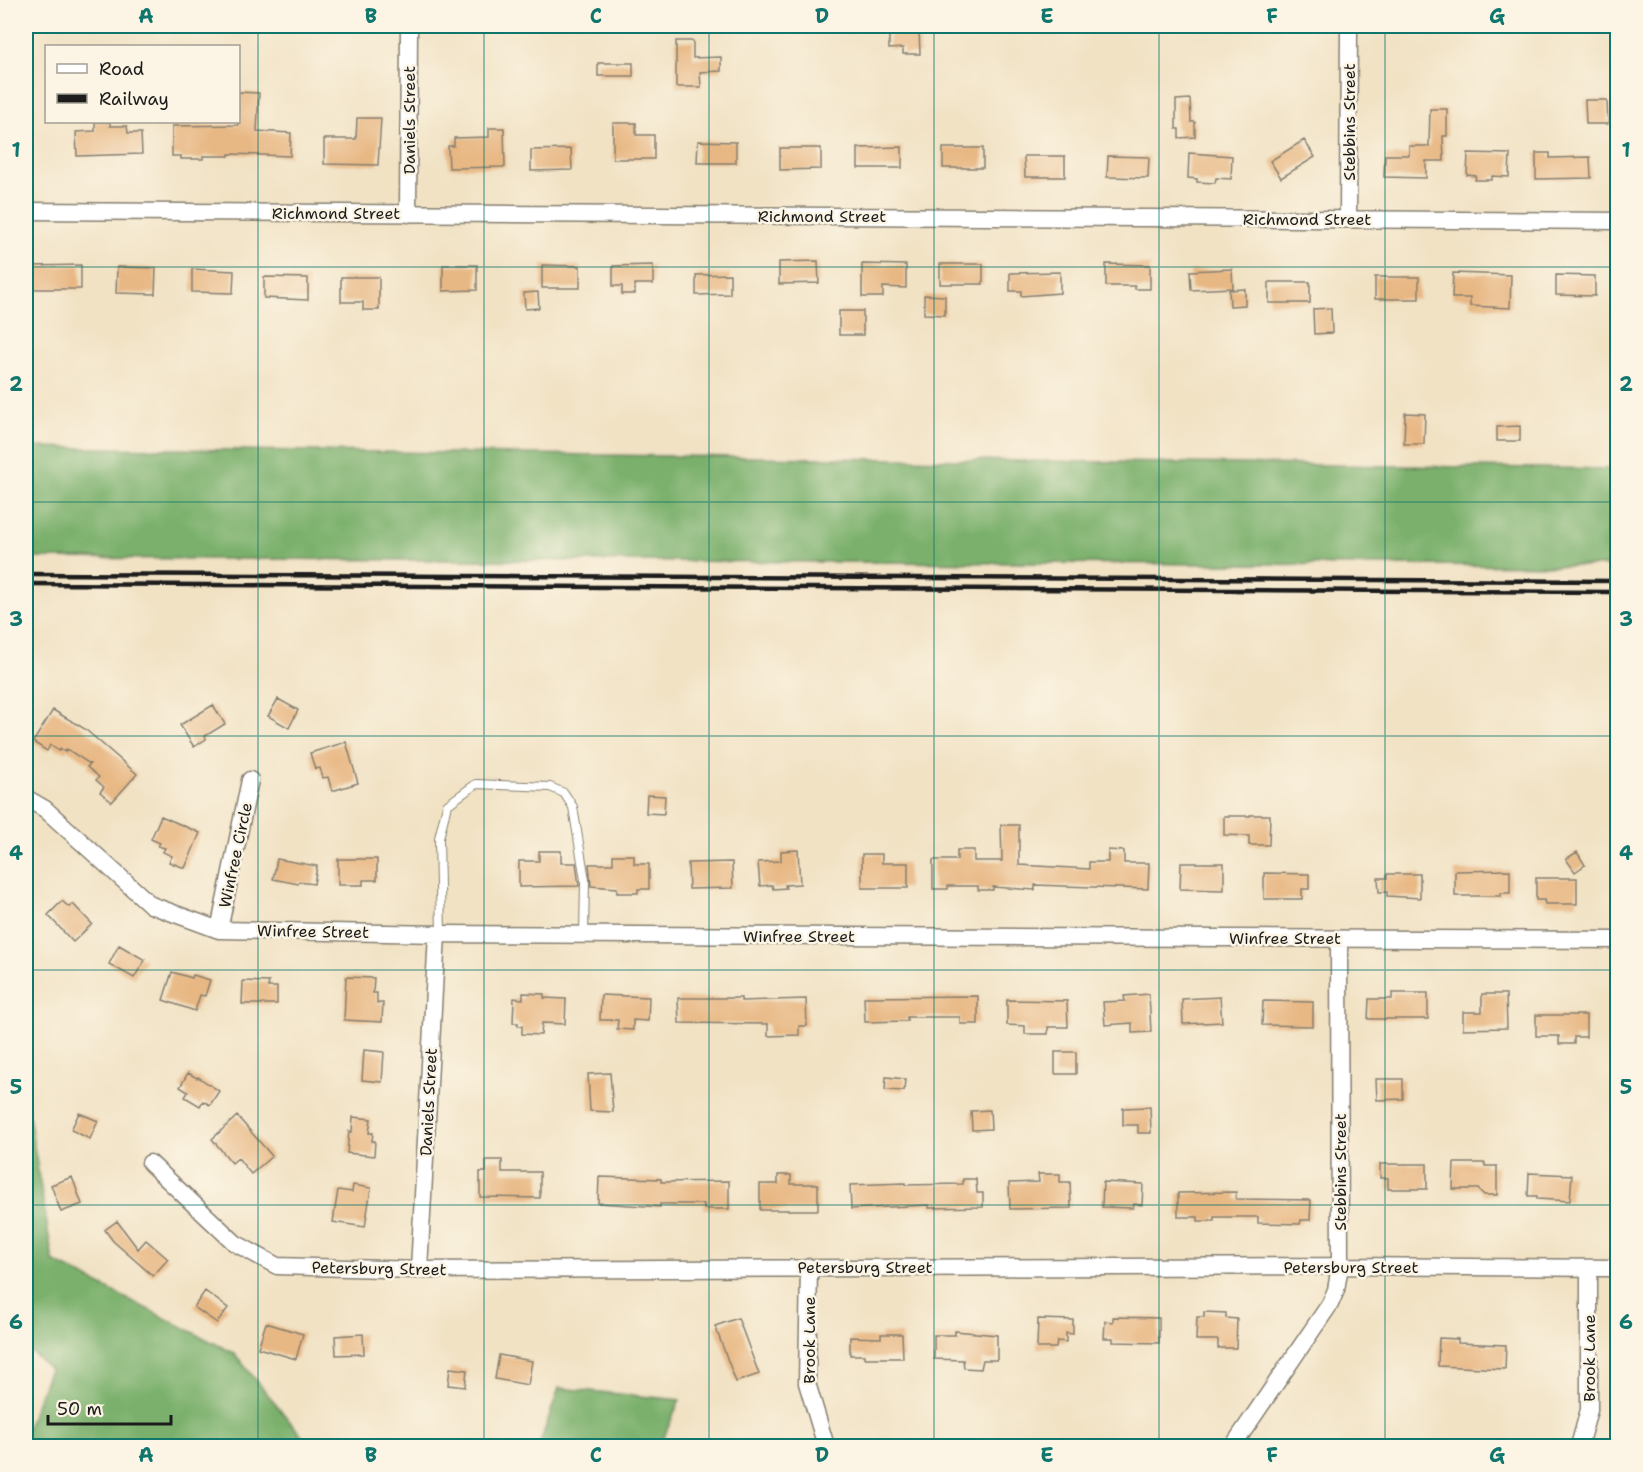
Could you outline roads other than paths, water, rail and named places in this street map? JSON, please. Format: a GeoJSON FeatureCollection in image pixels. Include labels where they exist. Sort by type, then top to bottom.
{"type":"FeatureCollection","features":[{"type":"Feature","properties":{"kind":"street","name":"Daniels Street"},"geometry":{"type":"LineString","coordinates":[[408,213],[409,26]]}},
{"type":"Feature","properties":{"kind":"street","name":"Stebbins Street"},"geometry":{"type":"LineString","coordinates":[[1348,219],[1349,26]]}},
{"type":"Feature","properties":{"kind":"street","name":"Richmond Street"},"geometry":{"type":"LineString","coordinates":[[26,211],[1617,221]]}},
{"type":"Feature","properties":{"kind":"street","name":"Winfree Circle"},"geometry":{"type":"LineString","coordinates":[[219,930],[250,780]]}},
{"type":"Feature","properties":{"kind":"street","name":"Winfree Street"},"geometry":{"type":"LineString","coordinates":[[26,798],[45,809],[151,905],[219,930],[439,934],[1617,940]]}},
{"type":"Feature","properties":{"kind":"street","name":"Daniels Street"},"geometry":{"type":"LineString","coordinates":[[418,1270],[439,934]]}},
{"type":"Feature","properties":{"kind":"street","name":"Stebbins Street"},"geometry":{"type":"LineString","coordinates":[[1233,1446],[1330,1304],[1336,1290],[1340,1266],[1339,939]]}},
{"type":"Feature","properties":{"kind":"street","name":"Petersburg Street"},"geometry":{"type":"LineString","coordinates":[[150,1163],[235,1243],[277,1266],[418,1270],[1340,1266],[1617,1268]]}},
{"type":"Feature","properties":{"kind":"street","name":"Brook Lane"},"geometry":{"type":"LineString","coordinates":[[809,1267],[807,1383],[826,1446]]}},
{"type":"Feature","properties":{"kind":"street","name":"Brook Lane"},"geometry":{"type":"LineString","coordinates":[[1579,1446],[1588,1410],[1589,1268]]}},
{"type":"Feature","properties":{"kind":"lane"},"geometry":{"type":"LineString","coordinates":[[439,934],[439,838],[447,805],[476,784],[550,787],[564,793],[573,807],[585,880],[584,935]]}},
{"type":"Feature","properties":{"kind":"railway"},"geometry":{"type":"LineString","coordinates":[[26,574],[1618,581]]}},
{"type":"Feature","properties":{"kind":"railway"},"geometry":{"type":"LineString","coordinates":[[26,584],[1618,592]]}}]}
